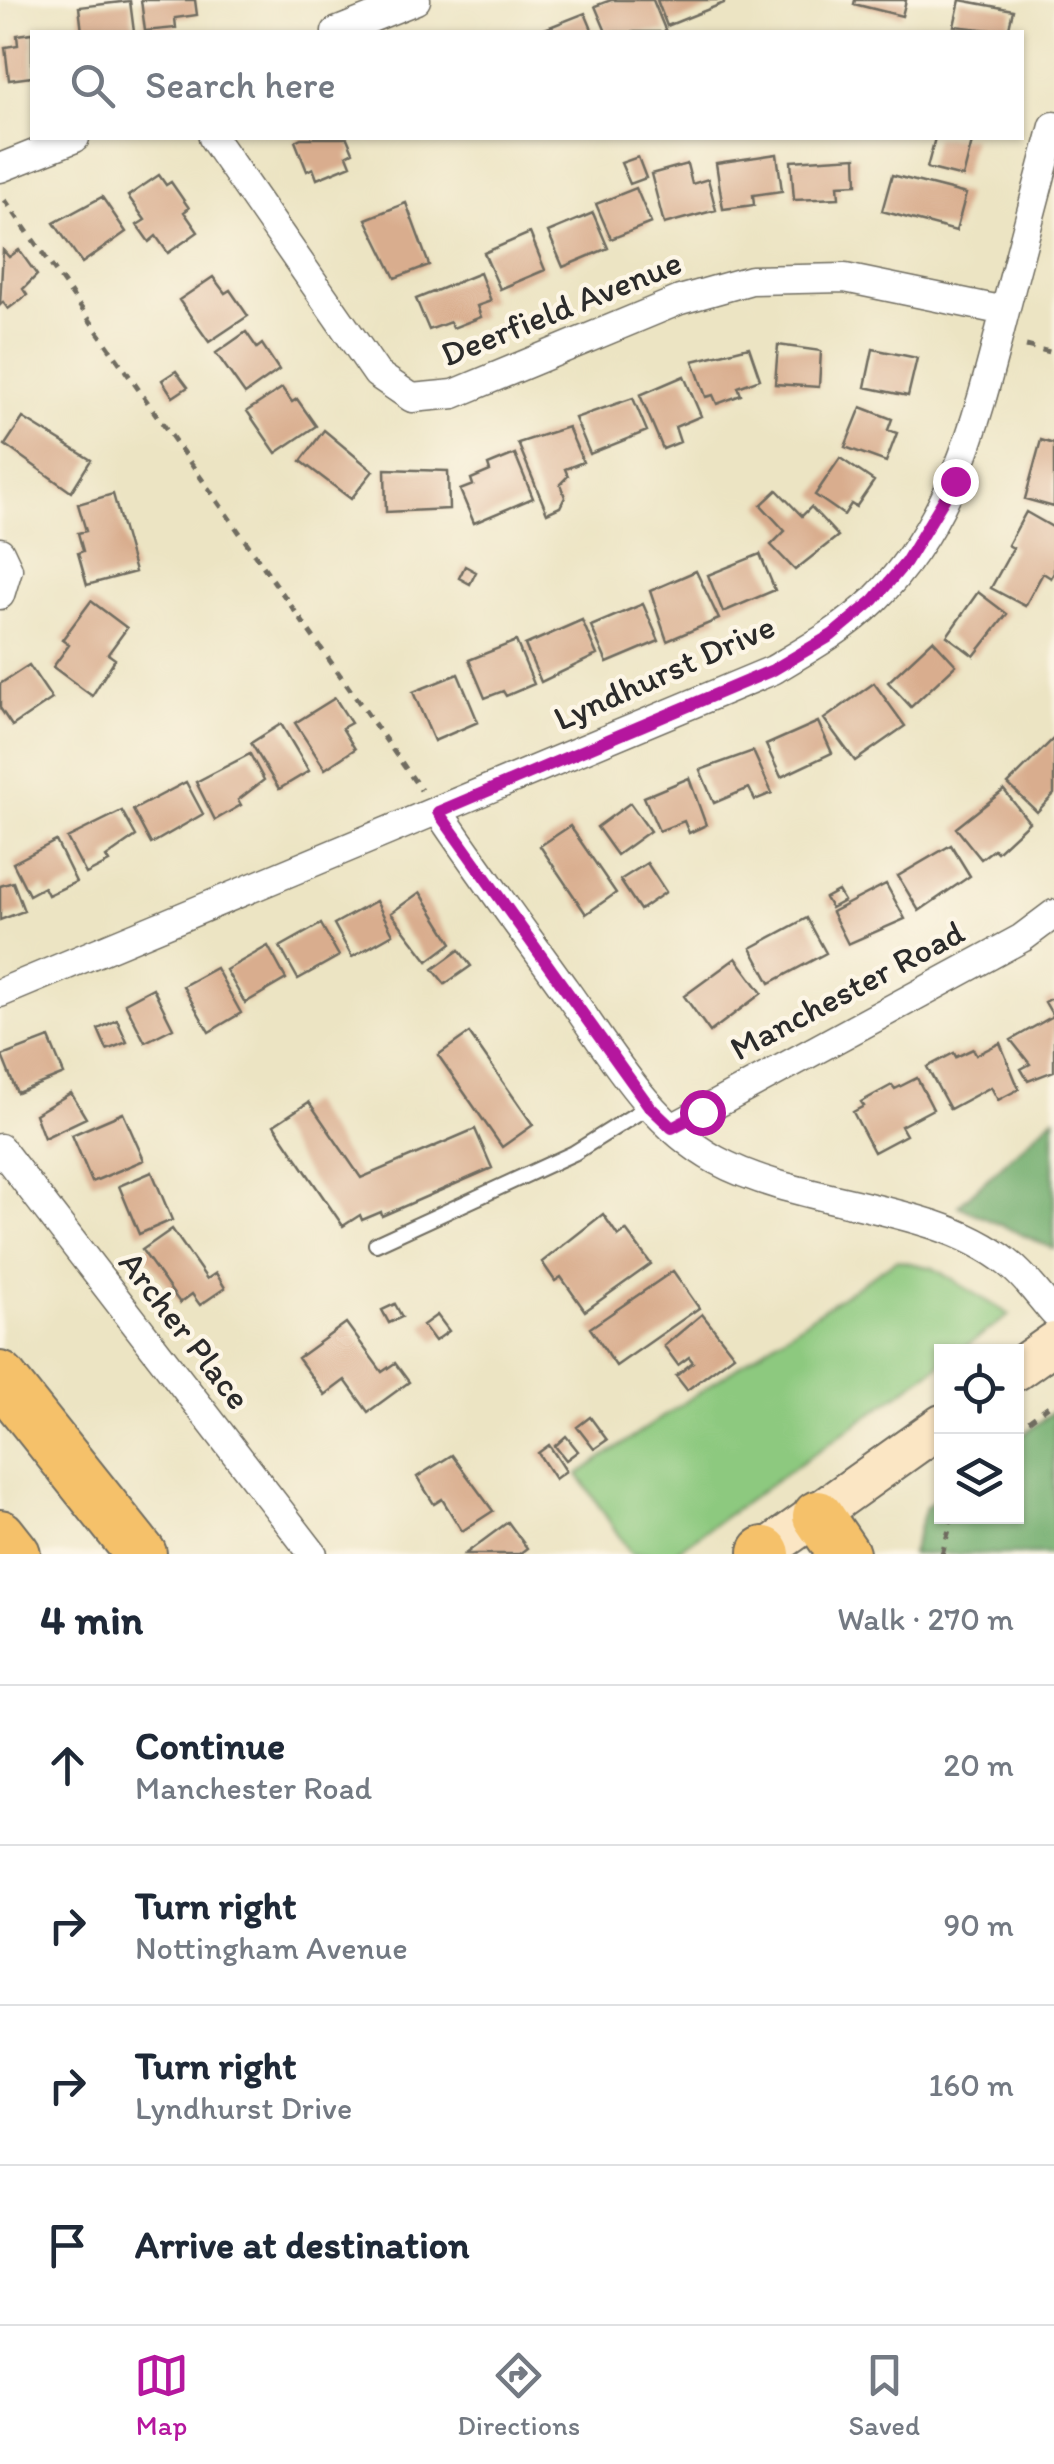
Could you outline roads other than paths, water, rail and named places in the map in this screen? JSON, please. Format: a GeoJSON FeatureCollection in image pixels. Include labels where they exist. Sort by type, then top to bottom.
{"type":"FeatureCollection","features":[{"type":"Feature","properties":{"kind":"highway"},"geometry":{"type":"LineString","coordinates":[[0,1377],[141,1554]]}},
{"type":"Feature","properties":{"kind":"highway"},"geometry":{"type":"LineString","coordinates":[[77,1478],[162,1554]]}},
{"type":"Feature","properties":{"kind":"highway"},"geometry":{"type":"LineString","coordinates":[[0,1535],[14,1554]]}},
{"type":"Feature","properties":{"kind":"main road"},"geometry":{"type":"LineString","coordinates":[[1024,1364],[1054,1343]]}},
{"type":"Feature","properties":{"kind":"main road"},"geometry":{"type":"LineString","coordinates":[[763,1554],[831,1535],[934,1434]]}},
{"type":"Feature","properties":{"kind":"street"},"geometry":{"type":"LineString","coordinates":[[341,30],[416,0]]}},
{"type":"Feature","properties":{"kind":"street","name":"Lyndhurst Drive"},"geometry":{"type":"LineString","coordinates":[[0,993],[773,670],[832,635],[874,600],[923,538],[962,465],[1054,126]]}},
{"type":"Feature","properties":{"kind":"street"},"geometry":{"type":"LineString","coordinates":[[0,168],[71,140]]}},
{"type":"Feature","properties":{"kind":"street","name":"Deerfield Avenue"},"geometry":{"type":"LineString","coordinates":[[214,140],[377,374],[412,398],[454,394],[680,300],[751,280],[845,278],[1005,311]]}},
{"type":"Feature","properties":{"kind":"street"},"geometry":{"type":"LineString","coordinates":[[0,552],[8,569],[0,595]]}},
{"type":"Feature","properties":{"kind":"street"},"geometry":{"type":"LineString","coordinates":[[438,812],[649,1106],[672,1128],[714,1159],[764,1181],[930,1225],[976,1245],[1006,1260],[1054,1313]]}},
{"type":"Feature","properties":{"kind":"street","name":"Manchester Road"},"geometry":{"type":"LineString","coordinates":[[672,1128],[1022,938],[1054,914]]}},
{"type":"Feature","properties":{"kind":"street","name":"Archer Place"},"geometry":{"type":"LineString","coordinates":[[0,1148],[313,1554]]}},
{"type":"Feature","properties":{"kind":"lane"},"geometry":{"type":"LineString","coordinates":[[376,1244],[574,1153],[649,1106]]}}]}
